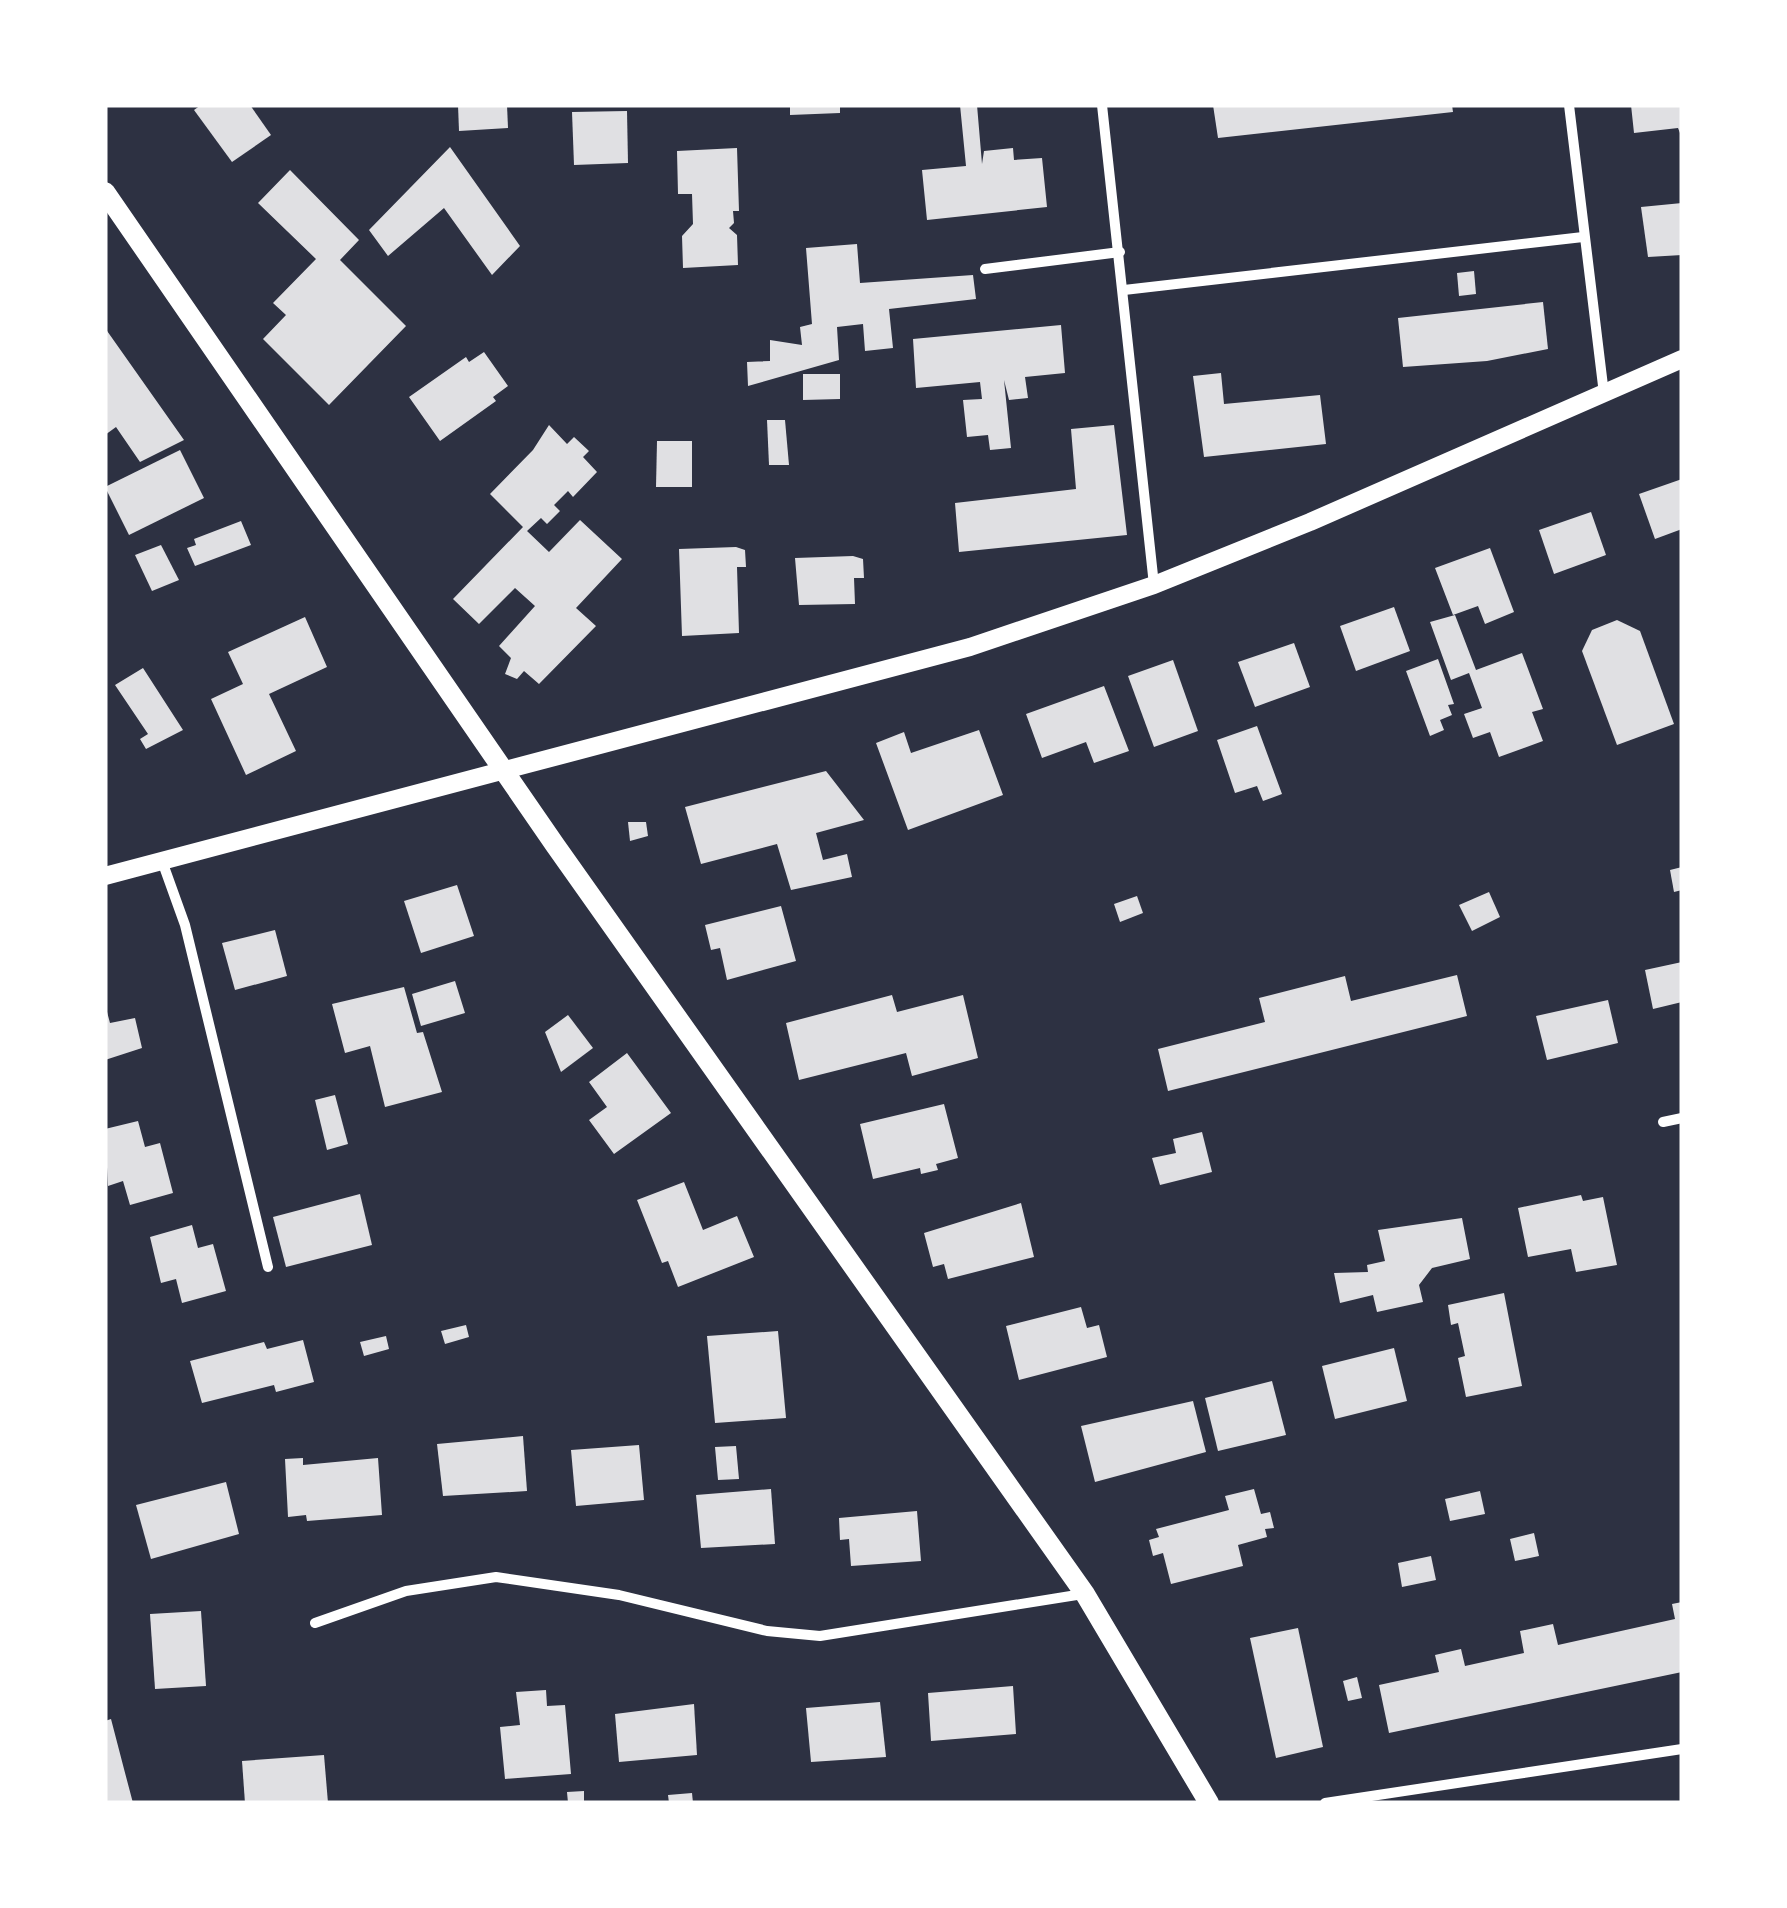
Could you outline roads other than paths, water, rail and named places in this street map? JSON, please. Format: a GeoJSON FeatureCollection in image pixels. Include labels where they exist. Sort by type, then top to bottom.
{"type":"FeatureCollection","features":[{"type":"Feature","properties":{"kind":"main road"},"geometry":{"type":"LineString","coordinates":[[105,192],[502,769],[1085,1594],[1210,1803]]}},
{"type":"Feature","properties":{"kind":"street"},"geometry":{"type":"LineString","coordinates":[[1102,105],[1154,585]]}},
{"type":"Feature","properties":{"kind":"street"},"geometry":{"type":"LineString","coordinates":[[1569,105],[1604,394]]}},
{"type":"Feature","properties":{"kind":"street"},"geometry":{"type":"LineString","coordinates":[[1124,290],[1583,237]]}},
{"type":"Feature","properties":{"kind":"street"},"geometry":{"type":"LineString","coordinates":[[986,269],[1120,252]]}},
{"type":"Feature","properties":{"kind":"street"},"geometry":{"type":"LineString","coordinates":[[105,876],[970,647],[1154,585],[1682,359]]}},
{"type":"Feature","properties":{"kind":"street"},"geometry":{"type":"LineString","coordinates":[[162,861],[186,925],[268,1267]]}},
{"type":"Feature","properties":{"kind":"street"},"geometry":{"type":"LineString","coordinates":[[1663,1122],[1682,1118]]}},
{"type":"Feature","properties":{"kind":"street"},"geometry":{"type":"LineString","coordinates":[[315,1623],[406,1591],[496,1578],[619,1595],[768,1631],[820,1636],[1085,1594]]}},
{"type":"Feature","properties":{"kind":"street"},"geometry":{"type":"LineString","coordinates":[[1324,1803],[1682,1749]]}}]}
